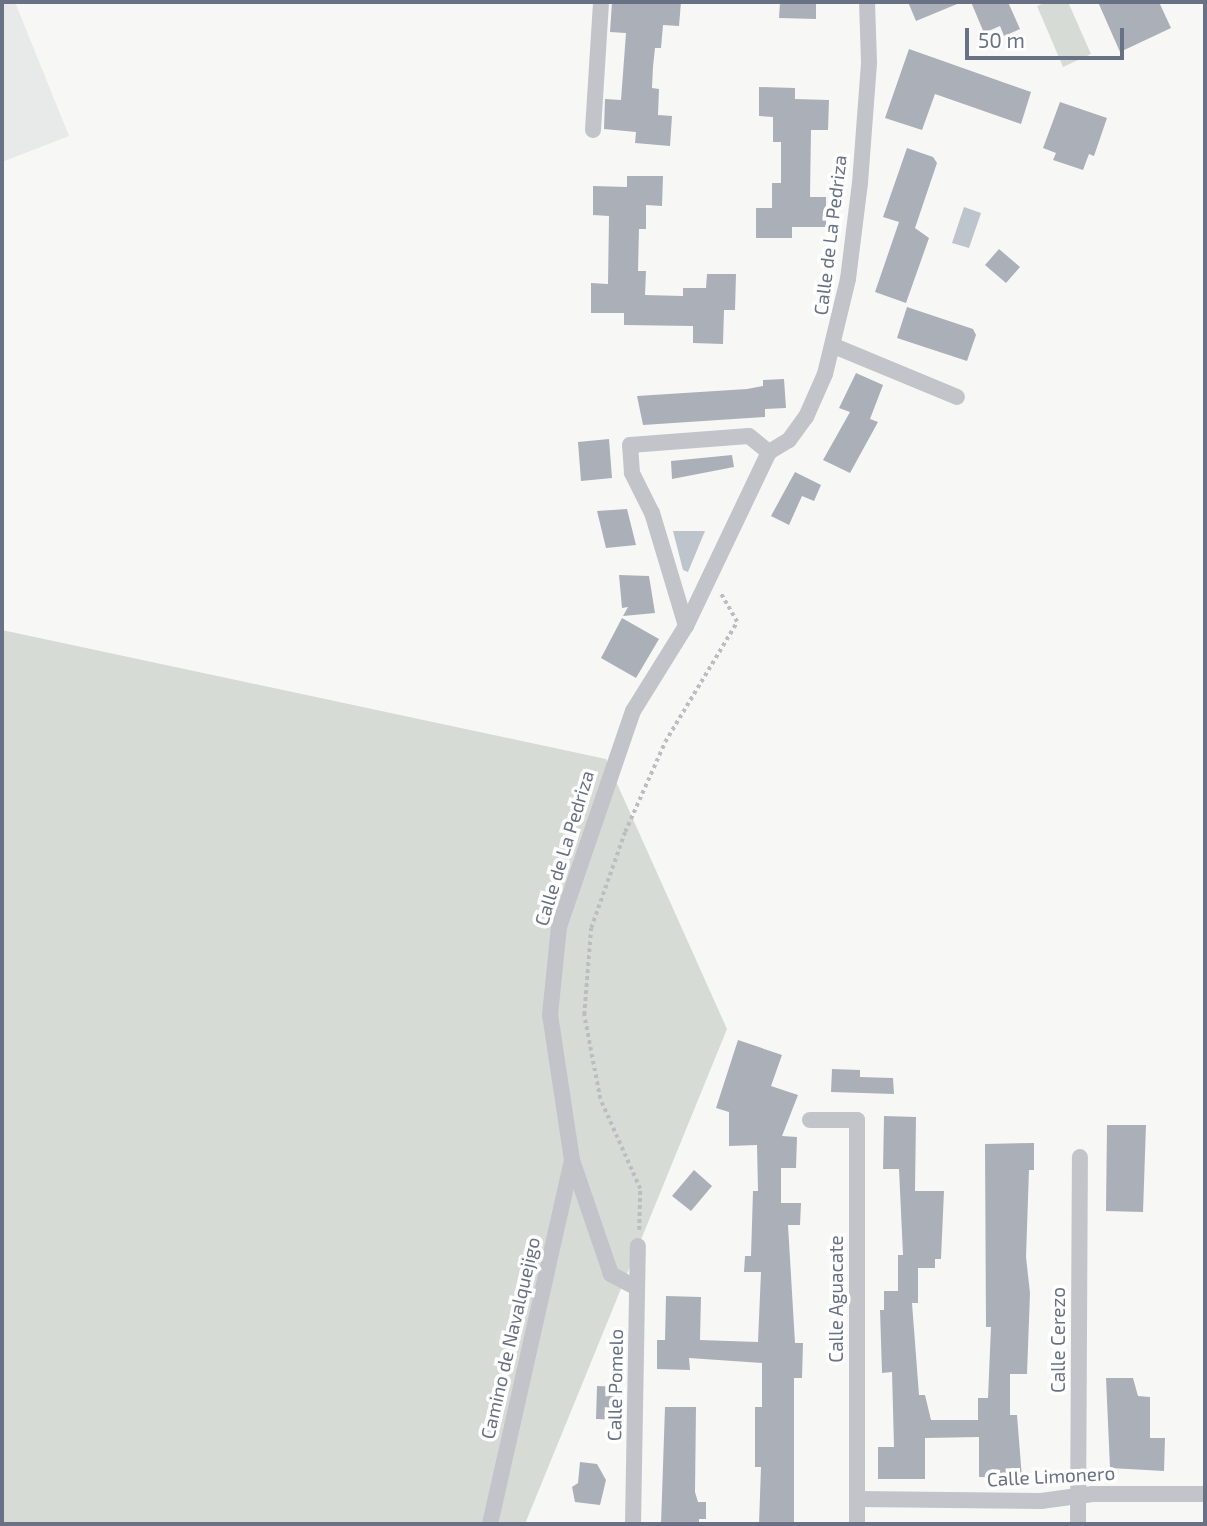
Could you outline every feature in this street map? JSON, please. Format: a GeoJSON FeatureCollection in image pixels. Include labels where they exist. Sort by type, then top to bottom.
{"type":"FeatureCollection","features":[{"type":"Feature","properties":{"kind":"street"},"geometry":{"type":"LineString","coordinates":[[593,130],[601,2]]}},
{"type":"Feature","properties":{"kind":"street","name":"Calle de La Pedriza"},"geometry":{"type":"LineString","coordinates":[[637,1288],[611,1274],[572,1160],[550,1015],[559,927],[633,711],[686,626],[769,452],[789,440],[806,417],[834,346],[848,278],[860,183],[869,62],[867,2]]}},
{"type":"Feature","properties":{"kind":"street"},"geometry":{"type":"LineString","coordinates":[[834,346],[957,397]]}},
{"type":"Feature","properties":{"kind":"street"},"geometry":{"type":"LineString","coordinates":[[686,626],[652,513],[632,473],[630,445],[749,436],[769,452]]}},
{"type":"Feature","properties":{"kind":"street","name":"Calle Aguacate"},"geometry":{"type":"LineString","coordinates":[[810,1120],[857,1120],[857,1524]]}},
{"type":"Feature","properties":{"kind":"street","name":"Calle Cerezo"},"geometry":{"type":"LineString","coordinates":[[1078,1524],[1080,1157]]}},
{"type":"Feature","properties":{"kind":"street","name":"Camino de Navalquejigo"},"geometry":{"type":"LineString","coordinates":[[490,1524],[572,1160]]}},
{"type":"Feature","properties":{"kind":"street","name":"Calle Pomelo"},"geometry":{"type":"LineString","coordinates":[[633,1524],[638,1246]]}},
{"type":"Feature","properties":{"kind":"street","name":"Calle Limonero"},"geometry":{"type":"LineString","coordinates":[[857,1499],[1078,1499],[1093,1493],[1205,1494]]}},
{"type":"Feature","properties":{"kind":"path"},"geometry":{"type":"LineString","coordinates":[[638,1246],[640,1189],[600,1099],[584,1015],[591,928],[625,832],[665,742],[737,622],[711,578]]}},
{"type":"Feature","properties":{"kind":"shaded area"},"geometry":{"type":"Polygon","coordinates":[[[2,2],[15,2],[69,136],[2,162],[2,2]]]}},
{"type":"Feature","properties":{"kind":"shaded area"},"geometry":{"type":"Polygon","coordinates":[[[1047,2],[1068,2],[1091,54],[1063,67],[1037,6],[1047,2]]]}},
{"type":"Feature","properties":{"kind":"shaded area"},"geometry":{"type":"Polygon","coordinates":[[[964,207],[981,213],[969,248],[952,243],[964,207]]]}},
{"type":"Feature","properties":{"kind":"shaded area"},"geometry":{"type":"Polygon","coordinates":[[[673,531],[705,531],[688,572],[683,570],[673,531]]]}},
{"type":"Feature","properties":{"kind":"shaded area"},"geometry":{"type":"Polygon","coordinates":[[[2,630],[606,759],[727,1029],[525,1524],[2,1524],[2,630]]]}},
{"type":"Feature","properties":{"kind":"building"},"geometry":{"type":"Polygon","coordinates":[[[612,2],[681,2],[679,26],[663,25],[661,48],[655,48],[653,67],[652,88],[659,89],[658,115],[672,116],[670,146],[635,143],[636,132],[604,129],[605,99],[621,100],[626,33],[610,32],[612,2]]]}},
{"type":"Feature","properties":{"kind":"building"},"geometry":{"type":"Polygon","coordinates":[[[780,2],[816,2],[816,19],[779,18],[780,2]]]}},
{"type":"Feature","properties":{"kind":"building"},"geometry":{"type":"Polygon","coordinates":[[[908,2],[962,2],[916,21],[908,2]]]}},
{"type":"Feature","properties":{"kind":"building"},"geometry":{"type":"Polygon","coordinates":[[[971,2],[1008,2],[1020,29],[1004,36],[1000,26],[984,33],[971,2]]]}},
{"type":"Feature","properties":{"kind":"building"},"geometry":{"type":"Polygon","coordinates":[[[1098,2],[1159,2],[1171,28],[1120,52],[1098,2]]]}},
{"type":"Feature","properties":{"kind":"building"},"geometry":{"type":"Polygon","coordinates":[[[909,49],[1031,92],[1021,124],[935,94],[922,130],[885,118],[909,49]]]}},
{"type":"Feature","properties":{"kind":"building"},"geometry":{"type":"Polygon","coordinates":[[[759,87],[795,88],[795,99],[829,100],[828,130],[811,130],[810,197],[826,197],[826,227],[792,227],[792,238],[756,238],[756,208],[772,208],[772,183],[781,183],[781,142],[773,142],[773,117],[759,116],[759,87]]]}},
{"type":"Feature","properties":{"kind":"building"},"geometry":{"type":"Polygon","coordinates":[[[1060,102],[1107,118],[1094,156],[1089,154],[1083,170],[1053,160],[1056,153],[1043,148],[1060,102]]]}},
{"type":"Feature","properties":{"kind":"building"},"geometry":{"type":"Polygon","coordinates":[[[907,148],[933,157],[937,163],[915,228],[929,238],[906,303],[875,292],[899,222],[883,217],[907,148]]]}},
{"type":"Feature","properties":{"kind":"building"},"geometry":{"type":"Polygon","coordinates":[[[627,176],[663,176],[662,206],[646,205],[646,229],[639,229],[638,271],[646,271],[645,295],[683,296],[683,288],[706,288],[707,274],[736,274],[735,310],[724,310],[723,344],[693,343],[693,326],[624,325],[624,313],[591,313],[591,283],[608,284],[609,216],[593,215],[593,186],[627,187],[627,176]]]}},
{"type":"Feature","properties":{"kind":"building"},"geometry":{"type":"Polygon","coordinates":[[[999,249],[1020,267],[1006,283],[985,265],[999,249]]]}},
{"type":"Feature","properties":{"kind":"building"},"geometry":{"type":"Polygon","coordinates":[[[907,307],[973,329],[976,335],[967,361],[897,338],[907,307]]]}},
{"type":"Feature","properties":{"kind":"building"},"geometry":{"type":"Polygon","coordinates":[[[856,373],[883,385],[870,419],[878,422],[850,473],[823,460],[850,412],[839,408],[856,373]]]}},
{"type":"Feature","properties":{"kind":"building"},"geometry":{"type":"Polygon","coordinates":[[[784,379],[786,408],[765,409],[765,417],[643,425],[637,396],[747,389],[763,386],[763,380],[784,379]]]}},
{"type":"Feature","properties":{"kind":"building"},"geometry":{"type":"Polygon","coordinates":[[[609,439],[612,478],[581,481],[578,442],[609,439]]]}},
{"type":"Feature","properties":{"kind":"building"},"geometry":{"type":"Polygon","coordinates":[[[732,455],[734,467],[672,479],[671,461],[732,455]]]}},
{"type":"Feature","properties":{"kind":"building"},"geometry":{"type":"Polygon","coordinates":[[[795,472],[821,485],[814,501],[802,496],[789,525],[771,516],[795,472]]]}},
{"type":"Feature","properties":{"kind":"building"},"geometry":{"type":"Polygon","coordinates":[[[627,509],[636,545],[606,548],[597,511],[627,509]]]}},
{"type":"Feature","properties":{"kind":"building"},"geometry":{"type":"Polygon","coordinates":[[[619,575],[649,576],[655,613],[623,616],[628,607],[622,608],[619,575]]]}},
{"type":"Feature","properties":{"kind":"building"},"geometry":{"type":"Polygon","coordinates":[[[622,618],[659,639],[636,678],[601,658],[622,618]]]}},
{"type":"Feature","properties":{"kind":"building"},"geometry":{"type":"Polygon","coordinates":[[[738,1040],[782,1055],[771,1086],[798,1095],[782,1136],[797,1137],[796,1168],[781,1168],[781,1203],[801,1203],[800,1225],[788,1225],[795,1343],[803,1343],[802,1378],[794,1378],[794,1524],[759,1524],[761,1467],[755,1467],[755,1407],[762,1407],[762,1363],[689,1358],[690,1370],[657,1369],[657,1340],[665,1340],[666,1296],[701,1297],[700,1340],[758,1342],[761,1272],[744,1272],[745,1256],[751,1256],[753,1191],[758,1191],[757,1145],[729,1146],[729,1112],[716,1108],[738,1040]]]}},
{"type":"Feature","properties":{"kind":"building"},"geometry":{"type":"Polygon","coordinates":[[[832,1069],[860,1070],[860,1077],[893,1078],[894,1094],[831,1092],[832,1069]]]}},
{"type":"Feature","properties":{"kind":"building"},"geometry":{"type":"Polygon","coordinates":[[[884,1116],[916,1117],[915,1191],[944,1191],[941,1259],[935,1259],[935,1268],[918,1268],[918,1303],[912,1303],[919,1395],[925,1395],[931,1420],[978,1420],[978,1398],[988,1398],[991,1327],[986,1327],[985,1144],[1034,1143],[1034,1170],[1029,1170],[1026,1257],[1030,1293],[1027,1374],[1010,1374],[1010,1415],[1017,1415],[1022,1478],[979,1477],[979,1437],[925,1438],[925,1479],[878,1479],[878,1447],[894,1447],[892,1372],[882,1373],[880,1310],[884,1310],[884,1291],[898,1291],[898,1255],[903,1255],[899,1169],[883,1169],[884,1116]]]}},
{"type":"Feature","properties":{"kind":"building"},"geometry":{"type":"Polygon","coordinates":[[[1107,1125],[1146,1125],[1143,1212],[1106,1211],[1107,1125]]]}},
{"type":"Feature","properties":{"kind":"building"},"geometry":{"type":"Polygon","coordinates":[[[694,1170],[712,1186],[691,1211],[672,1196],[694,1170]]]}},
{"type":"Feature","properties":{"kind":"building"},"geometry":{"type":"Polygon","coordinates":[[[1106,1378],[1133,1378],[1138,1396],[1150,1397],[1150,1438],[1165,1438],[1164,1471],[1110,1468],[1106,1378]]]}},
{"type":"Feature","properties":{"kind":"building"},"geometry":{"type":"Polygon","coordinates":[[[597,1386],[621,1387],[620,1420],[596,1419],[597,1386]]]}},
{"type":"Feature","properties":{"kind":"building"},"geometry":{"type":"Polygon","coordinates":[[[665,1407],[696,1407],[695,1492],[698,1502],[706,1502],[706,1519],[699,1519],[699,1524],[661,1524],[665,1407]]]}},
{"type":"Feature","properties":{"kind":"building"},"geometry":{"type":"Polygon","coordinates":[[[580,1462],[597,1464],[606,1480],[600,1505],[575,1502],[572,1487],[578,1483],[580,1462]]]}}]}
